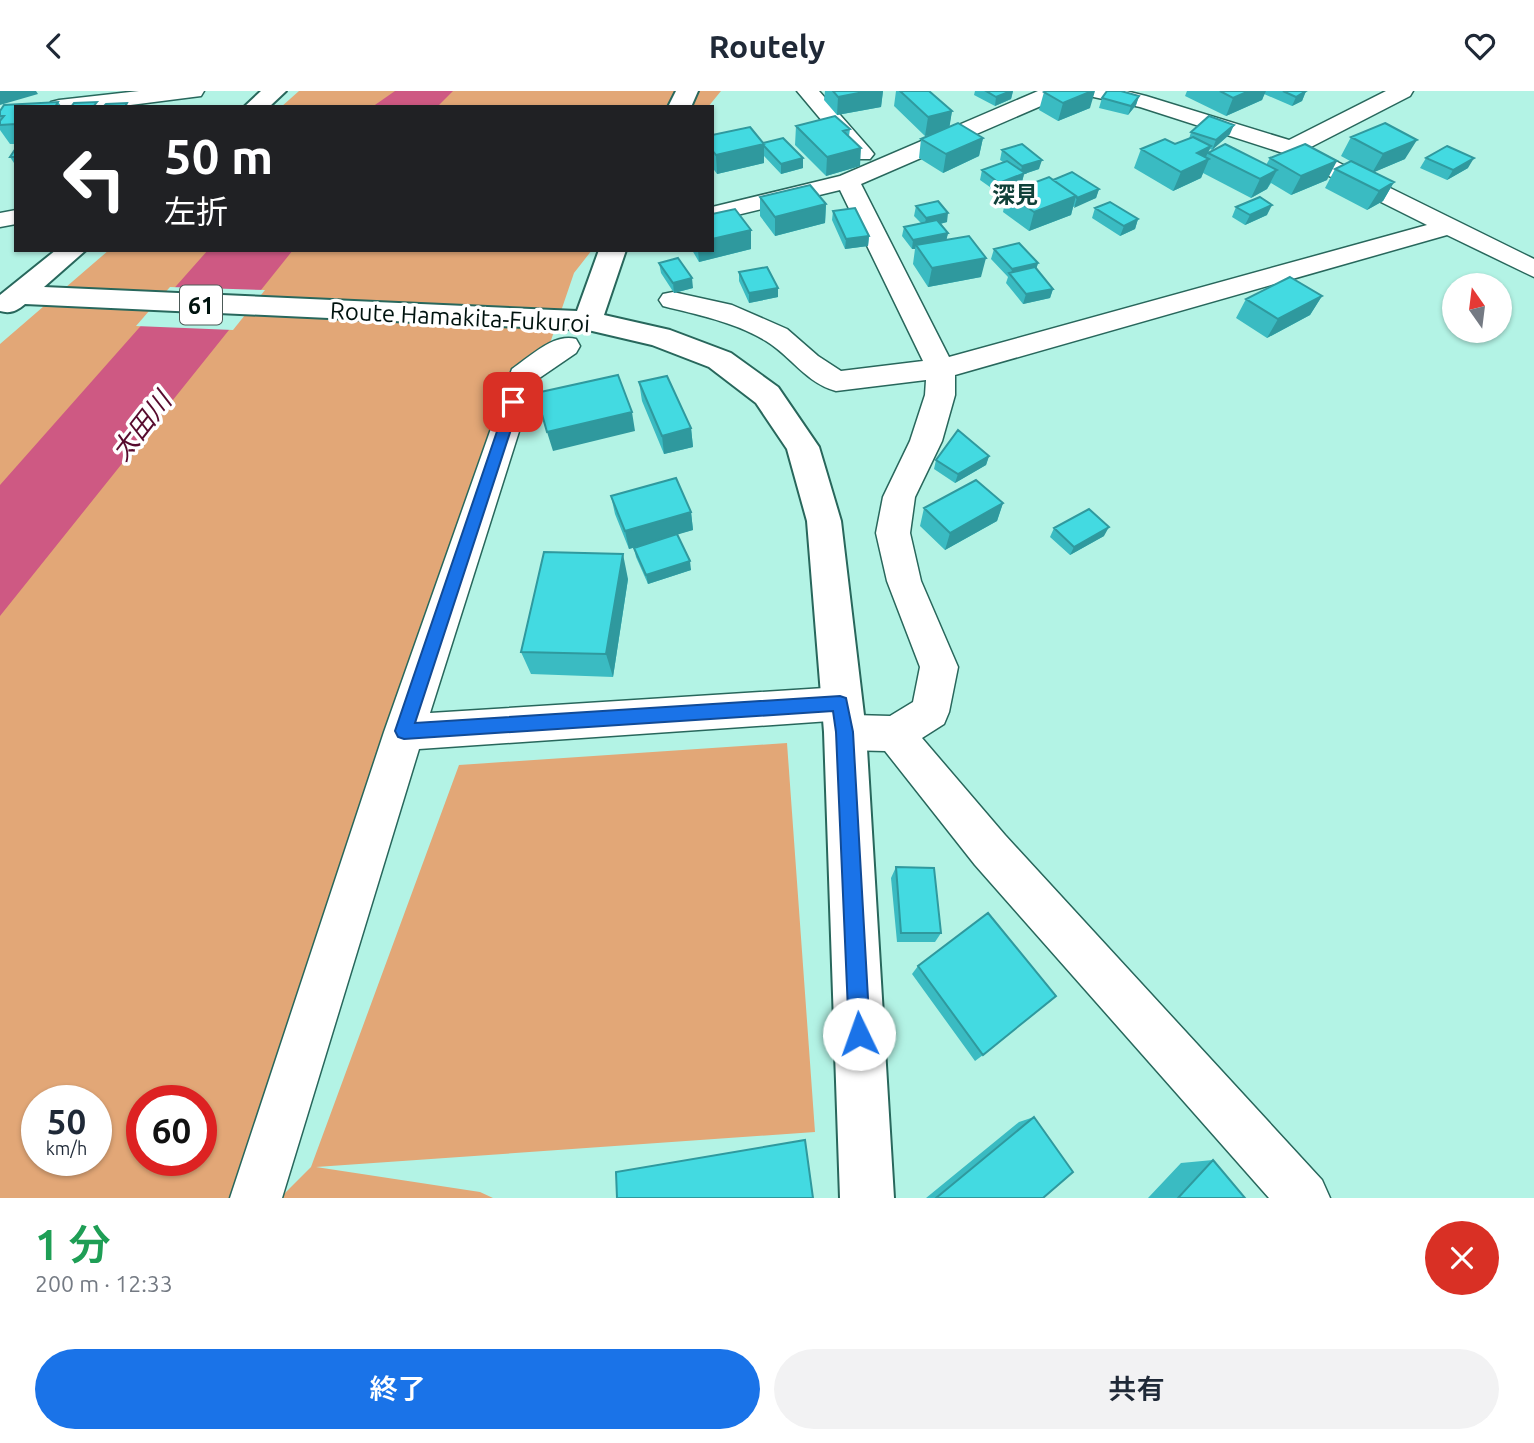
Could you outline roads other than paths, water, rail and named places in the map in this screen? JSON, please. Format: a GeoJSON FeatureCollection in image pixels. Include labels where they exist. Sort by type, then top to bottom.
{"type":"FeatureCollection","features":[{"type":"Feature","properties":{"kind":"main road"},"geometry":{"type":"LineString","coordinates":[[258,105],[275,91]]}},
{"type":"Feature","properties":{"kind":"main road","name":"Route Hamakita-Fukuroi"},"geometry":{"type":"LineString","coordinates":[[9,303],[71,252]]}},
{"type":"Feature","properties":{"kind":"main road"},"geometry":{"type":"LineString","coordinates":[[577,333],[612,252]]}},
{"type":"Feature","properties":{"kind":"main road","name":"Route Hamakita-Fukuroi"},"geometry":{"type":"LineString","coordinates":[[9,303],[60,298],[542,319],[577,333],[660,337],[720,360],[767,395],[803,447],[824,521],[842,718],[867,1198]]}},
{"type":"Feature","properties":{"kind":"street"},"geometry":{"type":"LineString","coordinates":[[81,105],[159,98],[193,91]]}},
{"type":"Feature","properties":{"kind":"street"},"geometry":{"type":"LineString","coordinates":[[808,91],[875,168]]}},
{"type":"Feature","properties":{"kind":"street"},"geometry":{"type":"LineString","coordinates":[[714,214],[848,181],[1056,91]]}},
{"type":"Feature","properties":{"kind":"street"},"geometry":{"type":"LineString","coordinates":[[1097,91],[1146,102],[1291,148],[1534,269]]}},
{"type":"Feature","properties":{"kind":"street"},"geometry":{"type":"LineString","coordinates":[[1291,148],[1402,91]]}},
{"type":"Feature","properties":{"kind":"street"},"geometry":{"type":"LineString","coordinates":[[848,181],[941,369],[940,395],[926,441],[899,497],[893,533],[904,581],[939,667],[930,712],[895,734]]}},
{"type":"Feature","properties":{"kind":"street"},"geometry":{"type":"LineString","coordinates":[[673,300],[722,311],[777,335],[808,363],[836,381],[941,369],[1449,227]]}},
{"type":"Feature","properties":{"kind":"street"},"geometry":{"type":"LineString","coordinates":[[256,1198],[404,731],[522,376],[577,333]]}},
{"type":"Feature","properties":{"kind":"street"},"geometry":{"type":"LineString","coordinates":[[404,731],[842,718],[895,734],[990,850],[1304,1198]]}},
{"type":"Feature","properties":{"kind":"water"},"geometry":{"type":"Polygon","coordinates":[[[395,91],[453,91],[439,105],[375,105],[395,91]]]}},
{"type":"Feature","properties":{"kind":"water","name":"太田川"},"geometry":{"type":"Polygon","coordinates":[[[206,252],[291,252],[0,616],[0,485],[206,252]]]}},
{"type":"Feature","properties":{"kind":"district","name":"深見"},"geometry":{"type":"Point","coordinates":[1015,194]}}]}
